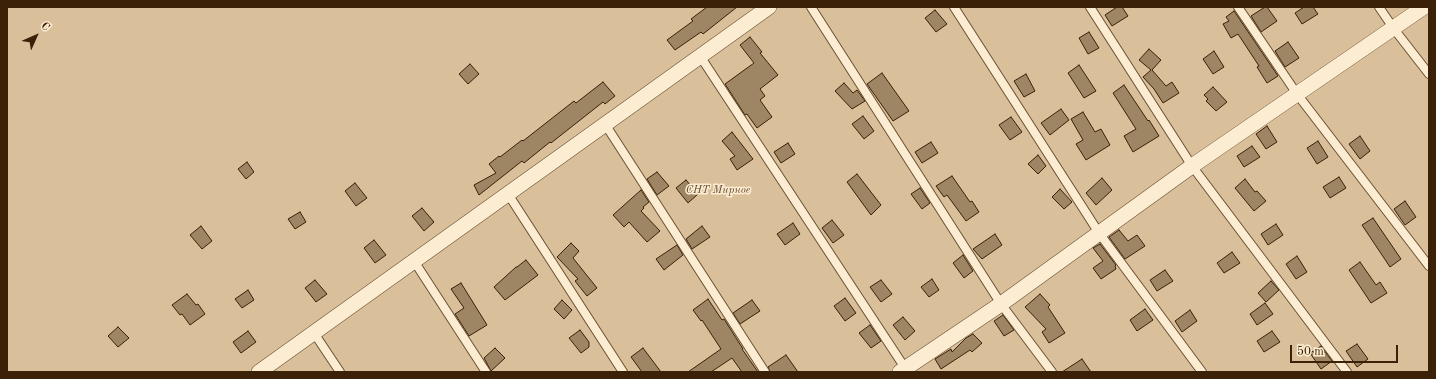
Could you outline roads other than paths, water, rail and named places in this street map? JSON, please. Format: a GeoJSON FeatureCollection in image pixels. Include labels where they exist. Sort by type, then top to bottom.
{"type":"FeatureCollection","features":[{"type":"Feature","properties":{"kind":"street"},"geometry":{"type":"LineString","coordinates":[[259,372],[769,7]]}},
{"type":"Feature","properties":{"kind":"street"},"geometry":{"type":"LineString","coordinates":[[904,371],[1192,166],[1424,7]]}},
{"type":"Feature","properties":{"kind":"lane"},"geometry":{"type":"LineString","coordinates":[[811,7],[1000,304],[1052,372]]}},
{"type":"Feature","properties":{"kind":"lane"},"geometry":{"type":"LineString","coordinates":[[954,7],[1099,233],[1202,372]]}},
{"type":"Feature","properties":{"kind":"lane"},"geometry":{"type":"LineString","coordinates":[[1090,7],[1192,166],[1347,372]]}},
{"type":"Feature","properties":{"kind":"lane"},"geometry":{"type":"LineString","coordinates":[[1238,7],[1297,94],[1429,266]]}},
{"type":"Feature","properties":{"kind":"lane"},"geometry":{"type":"LineString","coordinates":[[1379,7],[1429,74]]}},
{"type":"Feature","properties":{"kind":"lane"},"geometry":{"type":"LineString","coordinates":[[700,56],[904,371]]}},
{"type":"Feature","properties":{"kind":"lane"},"geometry":{"type":"LineString","coordinates":[[605,124],[765,372]]}},
{"type":"Feature","properties":{"kind":"lane"},"geometry":{"type":"LineString","coordinates":[[508,194],[623,372]]}},
{"type":"Feature","properties":{"kind":"lane"},"geometry":{"type":"LineString","coordinates":[[414,261],[486,372]]}},
{"type":"Feature","properties":{"kind":"lane"},"geometry":{"type":"LineString","coordinates":[[314,333],[340,372]]}},
{"type":"Feature","properties":{"kind":"park label","name":"СНТ Мирное"},"geometry":{"type":"Point","coordinates":[718,190]}}]}
